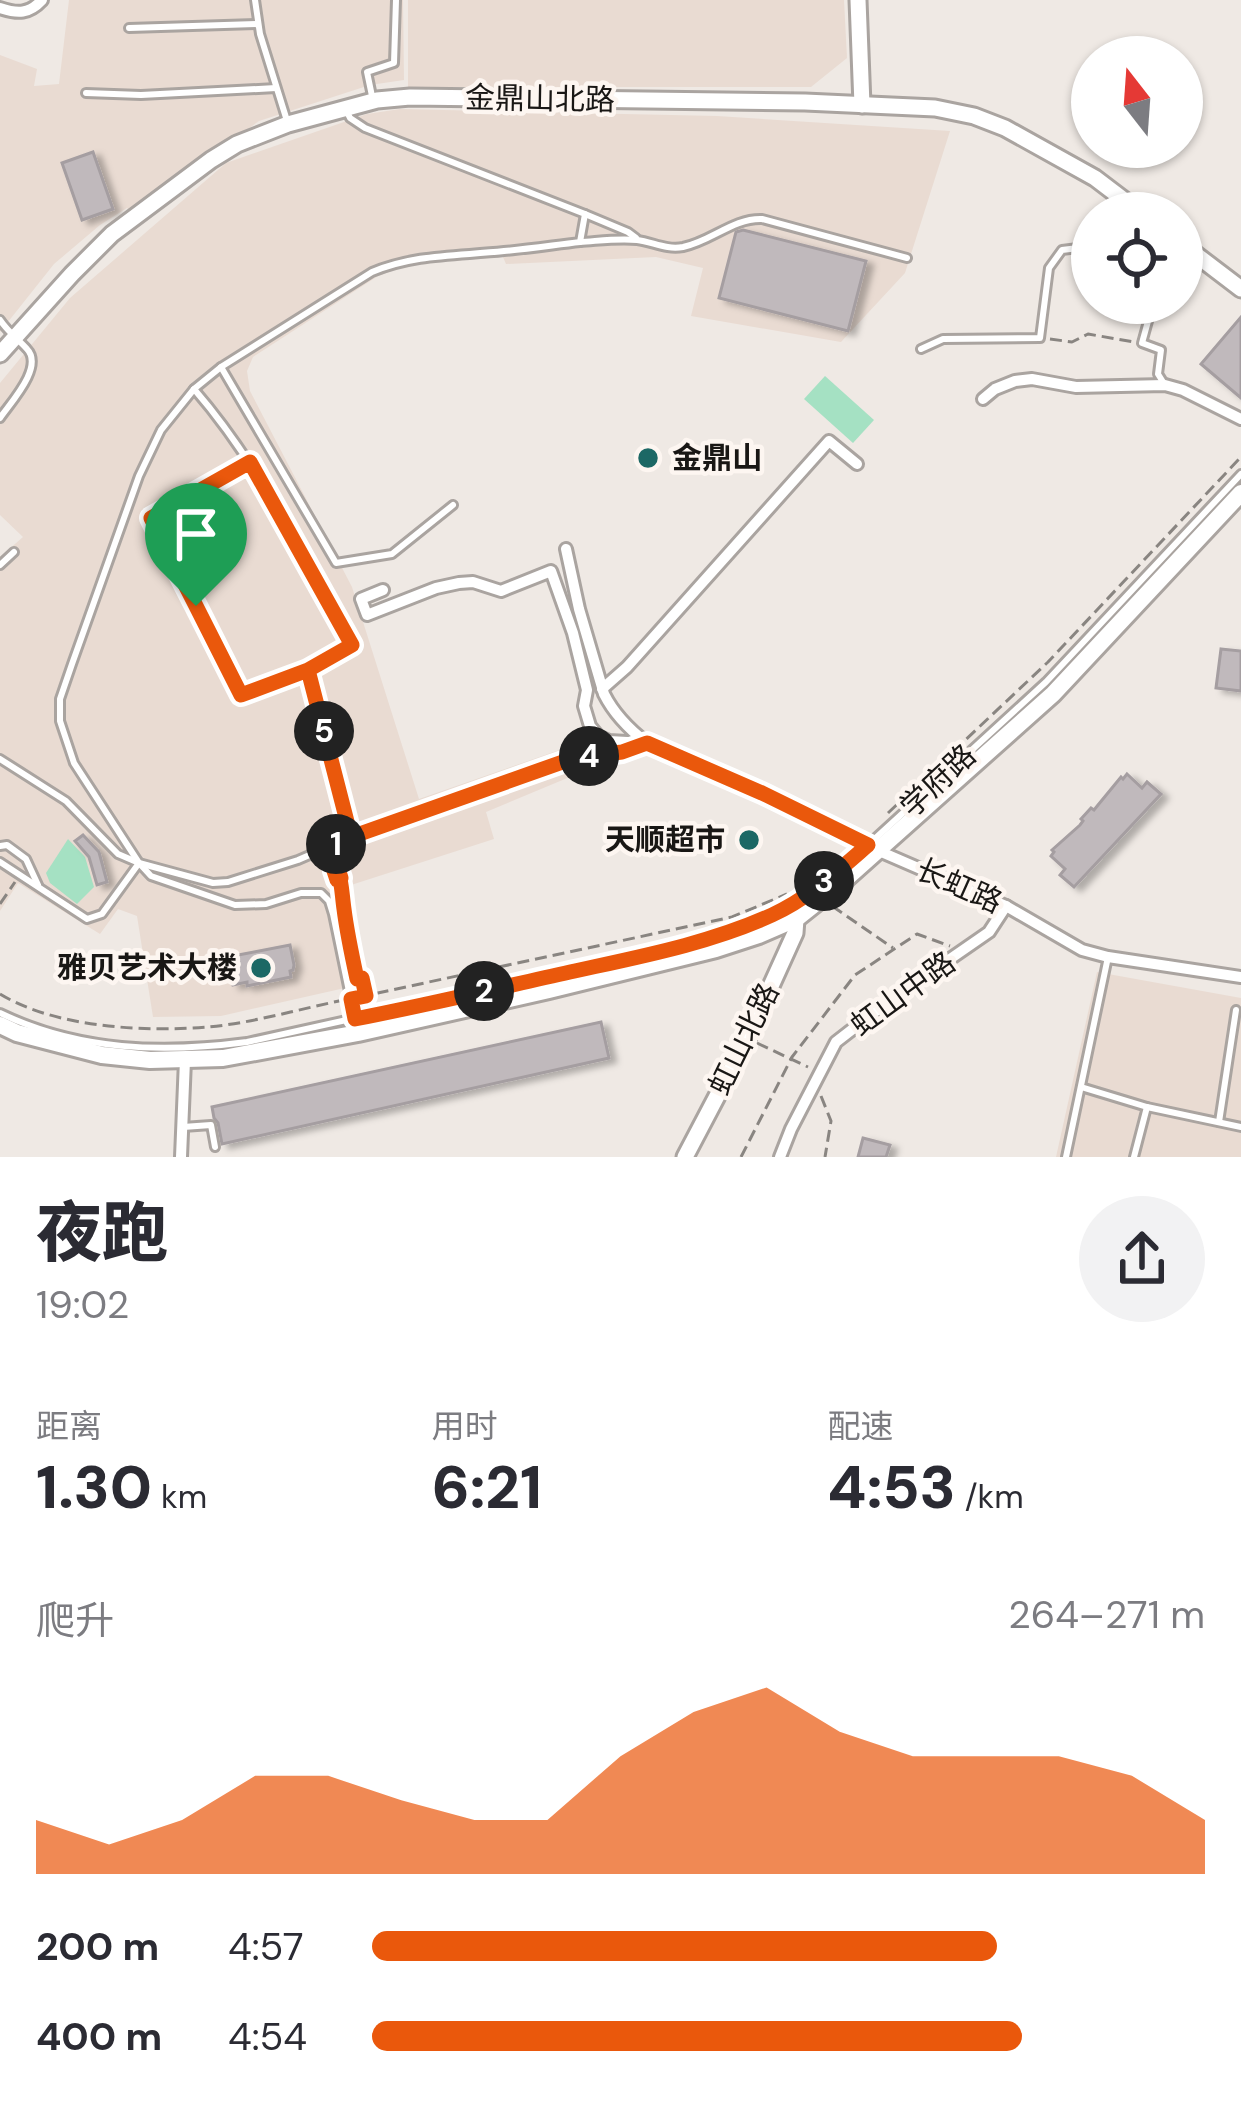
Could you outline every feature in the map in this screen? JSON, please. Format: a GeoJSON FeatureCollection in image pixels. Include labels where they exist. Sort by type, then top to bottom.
{"type":"FeatureCollection","features":[{"type":"Feature","properties":{"kind":"main road","name":"学府路"},"geometry":{"type":"LineString","coordinates":[[0,1025],[102,1055],[223,1058],[285,1048],[357,1026],[716,949],[759,935],[796,919],[869,845],[1052,694],[1241,493]]}},
{"type":"Feature","properties":{"kind":"street"},"geometry":{"type":"LineString","coordinates":[[0,8],[30,11],[42,0]]}},
{"type":"Feature","properties":{"kind":"street"},"geometry":{"type":"LineString","coordinates":[[858,0],[862,105]]}},
{"type":"Feature","properties":{"kind":"street","name":"金鼎山北路"},"geometry":{"type":"LineString","coordinates":[[0,354],[112,234],[211,160],[288,124],[374,101],[410,97],[935,108],[989,122],[1113,192]]}},
{"type":"Feature","properties":{"kind":"street"},"geometry":{"type":"LineString","coordinates":[[1203,260],[1241,289]]}},
{"type":"Feature","properties":{"kind":"street"},"geometry":{"type":"LineString","coordinates":[[983,399],[995,389],[1032,379],[1076,387],[1165,386],[1241,419]]}},
{"type":"Feature","properties":{"kind":"street"},"geometry":{"type":"LineString","coordinates":[[602,688],[829,441],[857,464]]}},
{"type":"Feature","properties":{"kind":"street"},"geometry":{"type":"LineString","coordinates":[[566,549],[609,705],[647,743]]}},
{"type":"Feature","properties":{"kind":"street"},"geometry":{"type":"LineString","coordinates":[[382,590],[361,598],[367,615],[436,588],[473,582],[501,591],[551,571],[573,633],[590,725],[609,741],[647,743]]}},
{"type":"Feature","properties":{"kind":"street","name":"长虹路"},"geometry":{"type":"LineString","coordinates":[[647,743],[1006,906],[1082,950],[1241,977]]}},
{"type":"Feature","properties":{"kind":"street","name":"虹山中路"},"geometry":{"type":"LineString","coordinates":[[780,1157],[836,1042],[989,932],[1006,906]]}},
{"type":"Feature","properties":{"kind":"street","name":"虹山北路"},"geometry":{"type":"LineString","coordinates":[[685,1157],[747,1039],[795,933],[796,919]]}},
{"type":"Feature","properties":{"kind":"street"},"geometry":{"type":"LineString","coordinates":[[181,1157],[185,1060]]}},
{"type":"Feature","properties":{"kind":"lane"},"geometry":{"type":"LineString","coordinates":[[255,0],[288,124]]}},
{"type":"Feature","properties":{"kind":"lane"},"geometry":{"type":"LineString","coordinates":[[374,101],[368,72],[394,63],[396,0]]}},
{"type":"Feature","properties":{"kind":"lane"},"geometry":{"type":"LineString","coordinates":[[129,28],[258,24]]}},
{"type":"Feature","properties":{"kind":"lane"},"geometry":{"type":"LineString","coordinates":[[86,93],[276,88]]}},
{"type":"Feature","properties":{"kind":"lane"},"geometry":{"type":"LineString","coordinates":[[346,108],[350,118],[364,128],[585,214],[638,240]]}},
{"type":"Feature","properties":{"kind":"lane"},"geometry":{"type":"LineString","coordinates":[[580,242],[585,214]]}},
{"type":"Feature","properties":{"kind":"lane"},"geometry":{"type":"LineString","coordinates":[[357,1026],[332,905],[322,893],[301,893],[266,904],[235,904],[152,876],[74,763],[60,721],[61,699],[139,476],[161,430],[194,389],[220,367],[372,272],[396,262],[580,242],[638,240],[666,248],[683,247],[746,218],[907,258]]}},
{"type":"Feature","properties":{"kind":"lane"},"geometry":{"type":"LineString","coordinates":[[921,349],[944,339],[1040,338],[1048,268],[1062,250],[1071,249]]}},
{"type":"Feature","properties":{"kind":"lane"},"geometry":{"type":"LineString","coordinates":[[0,320],[34,360],[0,418]]}},
{"type":"Feature","properties":{"kind":"lane"},"geometry":{"type":"LineString","coordinates":[[1147,324],[1142,343],[1161,350],[1158,374],[1165,386]]}},
{"type":"Feature","properties":{"kind":"lane"},"geometry":{"type":"LineString","coordinates":[[220,367],[336,563],[392,554],[452,506]]}},
{"type":"Feature","properties":{"kind":"lane"},"geometry":{"type":"LineString","coordinates":[[194,389],[250,462],[352,645],[308,670],[241,695],[151,518],[250,462]]}},
{"type":"Feature","properties":{"kind":"lane","name":"学府路"},"geometry":{"type":"LineString","coordinates":[[0,1013],[46,1032],[111,1046],[172,1049],[247,1042],[357,1026],[695,943],[776,913],[869,845],[1046,682],[1241,474]]}},
{"type":"Feature","properties":{"kind":"lane"},"geometry":{"type":"LineString","coordinates":[[0,565],[14,552]]}},
{"type":"Feature","properties":{"kind":"lane"},"geometry":{"type":"LineString","coordinates":[[0,759],[66,801],[118,854],[213,883],[298,860],[574,758],[622,752],[647,743]]}},
{"type":"Feature","properties":{"kind":"lane"},"geometry":{"type":"LineString","coordinates":[[0,846],[7,845],[26,859],[38,885]]}},
{"type":"Feature","properties":{"kind":"lane"},"geometry":{"type":"LineString","coordinates":[[0,862],[87,919],[102,914],[140,862]]}},
{"type":"Feature","properties":{"kind":"lane"},"geometry":{"type":"LineString","coordinates":[[1066,1157],[1108,957]]}},
{"type":"Feature","properties":{"kind":"lane"},"geometry":{"type":"LineString","coordinates":[[1219,1122],[1236,1010]]}},
{"type":"Feature","properties":{"kind":"lane"},"geometry":{"type":"LineString","coordinates":[[1081,1088],[1241,1126]]}},
{"type":"Feature","properties":{"kind":"lane"},"geometry":{"type":"LineString","coordinates":[[1134,1157],[1147,1106]]}},
{"type":"Feature","properties":{"kind":"lane"},"geometry":{"type":"LineString","coordinates":[[183,1127],[211,1125],[215,1147]]}},
{"type":"Feature","properties":{"kind":"path"},"geometry":{"type":"LineString","coordinates":[[1040,338],[1072,342],[1088,334],[1142,343]]}},
{"type":"Feature","properties":{"kind":"path"},"geometry":{"type":"LineString","coordinates":[[813,877],[869,845],[1241,457]]}},
{"type":"Feature","properties":{"kind":"path"},"geometry":{"type":"LineString","coordinates":[[308,670],[351,837]]}},
{"type":"Feature","properties":{"kind":"path"},"geometry":{"type":"LineString","coordinates":[[331,846],[341,878],[337,880],[334,871],[338,870],[354,965],[357,979],[362,978],[366,996]]}},
{"type":"Feature","properties":{"kind":"path"},"geometry":{"type":"LineString","coordinates":[[0,904],[20,876]]}},
{"type":"Feature","properties":{"kind":"path"},"geometry":{"type":"LineString","coordinates":[[0,994],[66,1020],[209,1027],[731,916],[798,889]]}},
{"type":"Feature","properties":{"kind":"path"},"geometry":{"type":"LineString","coordinates":[[826,902],[895,949]]}},
{"type":"Feature","properties":{"kind":"path"},"geometry":{"type":"LineString","coordinates":[[741,1157],[792,1057],[855,975],[917,934],[963,950]]}},
{"type":"Feature","properties":{"kind":"path"},"geometry":{"type":"LineString","coordinates":[[747,1039],[792,1057],[818,1078],[831,1121],[825,1157]]}},
{"type":"Feature","properties":{"kind":"shaded area"},"geometry":{"type":"Polygon","coordinates":[[[69,0],[403,0],[404,80],[370,85],[259,121],[132,213],[127,208],[100,225],[54,264],[0,332],[0,55],[37,69],[34,86],[59,84],[69,0]]]}},
{"type":"Feature","properties":{"kind":"shaded area"},"geometry":{"type":"Polygon","coordinates":[[[408,0],[844,0],[847,58],[811,87],[408,87],[408,0]]]}},
{"type":"Feature","properties":{"kind":"shaded area"},"geometry":{"type":"Polygon","coordinates":[[[400,109],[717,116],[950,131],[905,273],[841,342],[691,316],[703,268],[656,257],[506,264],[503,257],[409,264],[378,276],[253,357],[247,371],[250,391],[352,587],[419,799],[591,739],[601,764],[486,812],[494,839],[348,886],[367,983],[221,1016],[153,1017],[137,916],[118,909],[100,934],[18,883],[0,911],[0,557],[23,537],[0,515],[0,383],[70,298],[226,163],[367,114],[400,109]]]}},
{"type":"Feature","properties":{"kind":"shaded area"},"geometry":{"type":"Polygon","coordinates":[[[1097,972],[1241,998],[1241,1157],[1056,1157],[1097,972]]]}},
{"type":"Feature","properties":{"kind":"green space"},"geometry":{"type":"Polygon","coordinates":[[[825,376],[874,420],[853,443],[804,399],[825,376]]]}},
{"type":"Feature","properties":{"kind":"green space"},"geometry":{"type":"Polygon","coordinates":[[[68,839],[85,857],[94,887],[77,904],[50,883],[46,873],[68,839]]]}},
{"type":"Feature","properties":{"kind":"building"},"geometry":{"type":"Polygon","coordinates":[[[93,152],[113,209],[82,220],[62,163],[93,152]]]}},
{"type":"Feature","properties":{"kind":"building"},"geometry":{"type":"Polygon","coordinates":[[[736,232],[866,261],[848,331],[719,298],[736,232]]]}},
{"type":"Feature","properties":{"kind":"building"},"geometry":{"type":"Polygon","coordinates":[[[1241,317],[1241,398],[1201,364],[1241,317]]]}},
{"type":"Feature","properties":{"kind":"building"},"geometry":{"type":"Polygon","coordinates":[[[1221,649],[1241,651],[1241,691],[1216,688],[1221,649]]]}},
{"type":"Feature","properties":{"kind":"building"},"geometry":{"type":"Polygon","coordinates":[[[1127,774],[1142,788],[1147,782],[1161,794],[1074,887],[1060,875],[1065,869],[1051,856],[1052,850],[1127,774]]]}},
{"type":"Feature","properties":{"kind":"building"},"geometry":{"type":"Polygon","coordinates":[[[83,835],[99,852],[107,882],[97,885],[89,857],[75,841],[83,835]]]}},
{"type":"Feature","properties":{"kind":"building","name":"雅贝艺术大楼"},"geometry":{"type":"Polygon","coordinates":[[[290,945],[291,977],[233,985],[228,957],[290,945]]]}},
{"type":"Feature","properties":{"kind":"building"},"geometry":{"type":"Polygon","coordinates":[[[601,1022],[609,1058],[222,1144],[214,1118],[212,1107],[601,1022]]]}},
{"type":"Feature","properties":{"kind":"building"},"geometry":{"type":"Polygon","coordinates":[[[863,1138],[890,1145],[886,1157],[858,1157],[863,1138]]]}},
{"type":"Feature","properties":{"kind":"place","name":"金鼎山"},"geometry":{"type":"Point","coordinates":[648,458]}},
{"type":"Feature","properties":{"kind":"place","name":"天顺超市"},"geometry":{"type":"Point","coordinates":[749,840]}},
{"type":"Feature","properties":{"kind":"place","name":"雅贝艺术大楼"},"geometry":{"type":"Point","coordinates":[261,968]}},
{"type":"Feature","properties":{"kind":"route"},"geometry":{"type":"LineString","coordinates":[[196,606],[151,518],[250,462],[352,645],[308,670],[351,837],[574,758],[622,752],[647,743],[868,845],[802,897],[735,930],[626,960],[355,1019],[351,999],[366,996],[362,978],[357,979],[342,902],[344,890],[338,870],[334,871],[337,880],[341,878],[331,846],[351,837],[308,670],[241,695],[196,606]]}}]}
